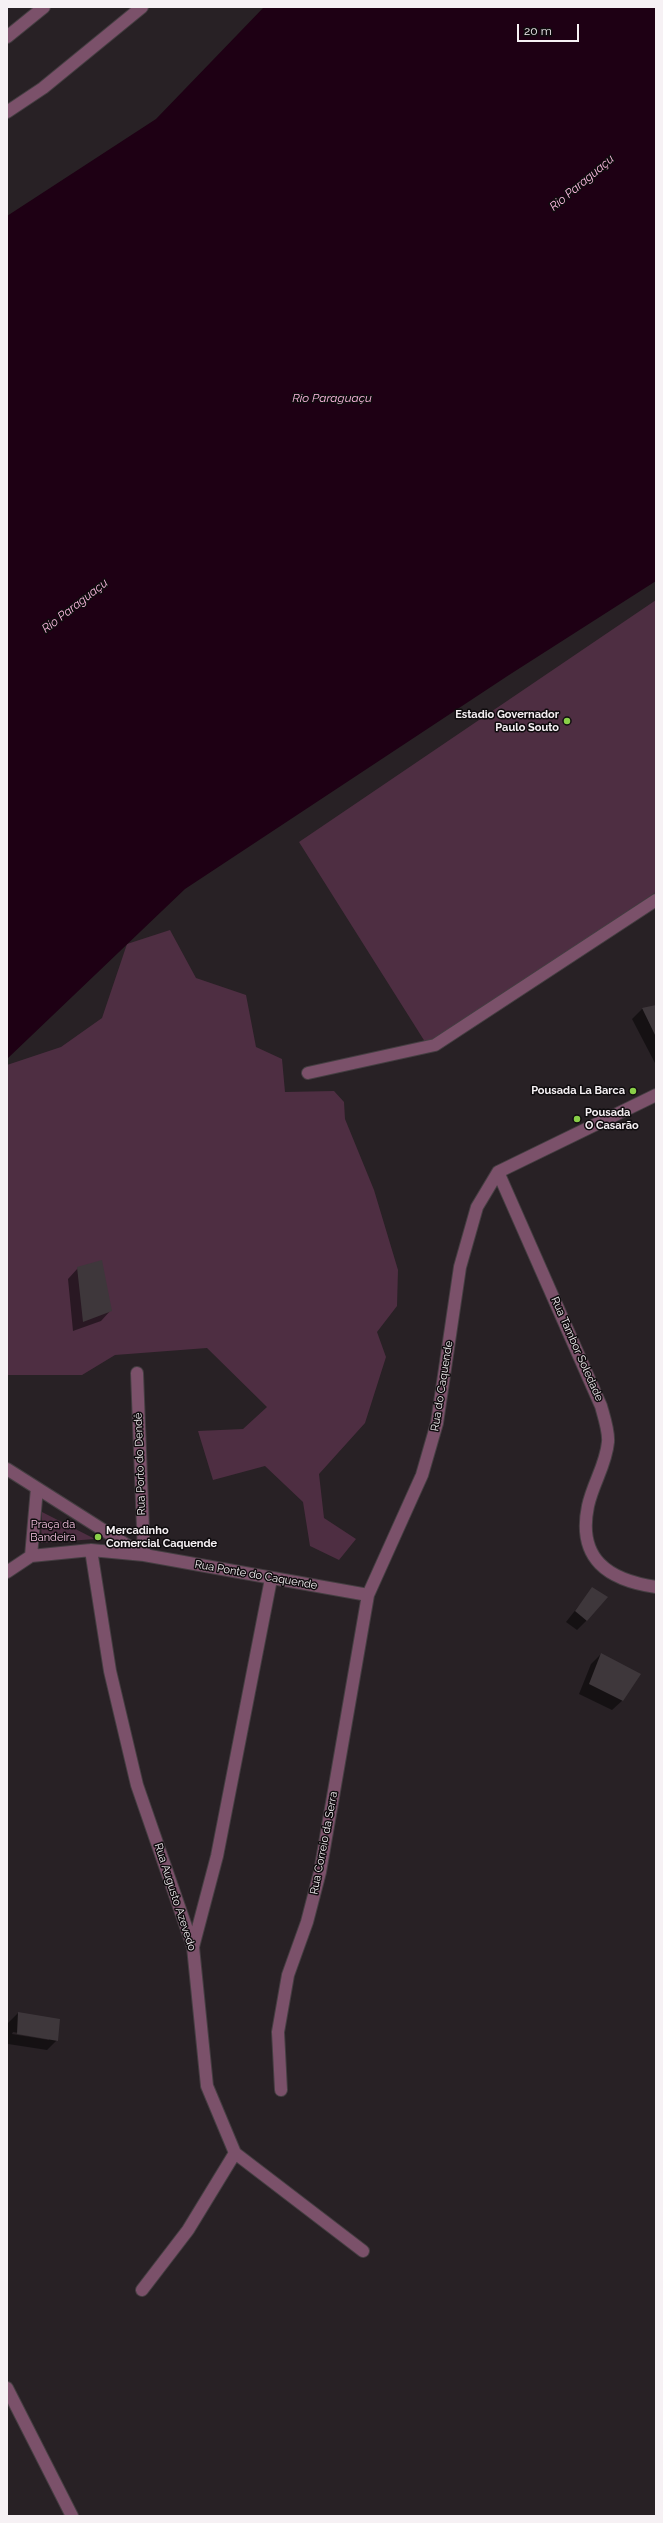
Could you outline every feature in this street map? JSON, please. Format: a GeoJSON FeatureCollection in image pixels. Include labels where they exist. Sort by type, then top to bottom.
{"type":"FeatureCollection","features":[{"type":"Feature","properties":{"kind":"street"},"geometry":{"type":"LineString","coordinates":[[7,37],[44,7]]}},
{"type":"Feature","properties":{"kind":"street"},"geometry":{"type":"LineString","coordinates":[[7,112],[43,88],[142,7]]}},
{"type":"Feature","properties":{"kind":"street"},"geometry":{"type":"LineString","coordinates":[[308,1073],[434,1045],[656,900]]}},
{"type":"Feature","properties":{"kind":"street"},"geometry":{"type":"LineString","coordinates":[[498,1172],[656,1095]]}},
{"type":"Feature","properties":{"kind":"street","name":"Rua Tambor Soledade"},"geometry":{"type":"LineString","coordinates":[[498,1172],[602,1406],[608,1440],[604,1466],[588,1505],[586,1529],[592,1556],[608,1573],[632,1583],[656,1587]]}},
{"type":"Feature","properties":{"kind":"street","name":"Rua do Caquende"},"geometry":{"type":"LineString","coordinates":[[368,1595],[422,1474],[438,1423],[460,1267],[477,1207],[498,1172]]}},
{"type":"Feature","properties":{"kind":"street","name":"Rua Porto do Dendê"},"geometry":{"type":"LineString","coordinates":[[137,1373],[144,1555]]}},
{"type":"Feature","properties":{"kind":"street"},"geometry":{"type":"LineString","coordinates":[[7,1470],[144,1555]]}},
{"type":"Feature","properties":{"kind":"street"},"geometry":{"type":"LineString","coordinates":[[31,1556],[37,1488]]}},
{"type":"Feature","properties":{"kind":"street"},"geometry":{"type":"LineString","coordinates":[[7,1572],[31,1556],[92,1550],[144,1555]]}},
{"type":"Feature","properties":{"kind":"street","name":"Rua Augusto Azevedo"},"geometry":{"type":"LineString","coordinates":[[92,1550],[110,1671],[137,1785],[193,1948],[206,2086],[235,2153]]}},
{"type":"Feature","properties":{"kind":"street","name":"Rua Ponte do Caquende"},"geometry":{"type":"LineString","coordinates":[[144,1555],[271,1579],[368,1595]]}},
{"type":"Feature","properties":{"kind":"street"},"geometry":{"type":"LineString","coordinates":[[193,1948],[217,1856],[271,1579]]}},
{"type":"Feature","properties":{"kind":"street","name":"Rua Correio da Serra"},"geometry":{"type":"LineString","coordinates":[[281,2090],[279,2025],[288,1975],[307,1922],[320,1872],[368,1595]]}},
{"type":"Feature","properties":{"kind":"street"},"geometry":{"type":"LineString","coordinates":[[142,2290],[188,2230],[235,2153],[363,2251]]}},
{"type":"Feature","properties":{"kind":"street"},"geometry":{"type":"LineString","coordinates":[[7,2388],[72,2516]]}},
{"type":"Feature","properties":{"kind":"green space","name":"Estadio Governador Paulo Souto"},"geometry":{"type":"Polygon","coordinates":[[[656,600],[656,892],[427,1045],[299,842],[656,600]]]}},
{"type":"Feature","properties":{"kind":"green space"},"geometry":{"type":"Polygon","coordinates":[[[170,930],[196,978],[246,995],[256,1047],[282,1059],[285,1092],[334,1091],[344,1102],[345,1119],[374,1190],[398,1270],[397,1306],[377,1332],[386,1357],[365,1423],[319,1474],[324,1518],[356,1539],[339,1560],[310,1546],[303,1502],[265,1466],[213,1480],[198,1431],[243,1429],[267,1407],[207,1348],[115,1355],[82,1375],[7,1375],[7,1065],[61,1047],[102,1018],[127,944],[170,930]]]}},
{"type":"Feature","properties":{"kind":"green space","name":"Praça da Bandeira"},"geometry":{"type":"Polygon","coordinates":[[[42,1512],[95,1539],[41,1543],[42,1512]]]}},
{"type":"Feature","properties":{"kind":"water","name":"Rio Paraguaçu"},"geometry":{"type":"Polygon","coordinates":[[[264,7],[656,7],[656,581],[509,675],[185,889],[7,1059],[7,216],[156,119],[264,7]]]}},
{"type":"Feature","properties":{"kind":"building"},"geometry":{"type":"Polygon","coordinates":[[[656,1005],[656,1037],[642,1008],[656,1005]]]}},
{"type":"Feature","properties":{"kind":"building"},"geometry":{"type":"Polygon","coordinates":[[[102,1260],[112,1311],[83,1322],[77,1267],[102,1260]]]}},
{"type":"Feature","properties":{"kind":"building"},"geometry":{"type":"Polygon","coordinates":[[[592,1587],[608,1597],[587,1621],[575,1611],[592,1587]]]}},
{"type":"Feature","properties":{"kind":"building"},"geometry":{"type":"Polygon","coordinates":[[[601,1653],[641,1674],[623,1701],[589,1684],[601,1653]]]}},
{"type":"Feature","properties":{"kind":"building"},"geometry":{"type":"Polygon","coordinates":[[[18,2012],[60,2019],[58,2041],[17,2034],[18,2012]]]}},
{"type":"Feature","properties":{"kind":"place","name":"Estadio Governador Paulo Souto"},"geometry":{"type":"Point","coordinates":[567,721]}},
{"type":"Feature","properties":{"kind":"place","name":"Pousada La Barca"},"geometry":{"type":"Point","coordinates":[633,1091]}},
{"type":"Feature","properties":{"kind":"place","name":"Pousada O Casarão"},"geometry":{"type":"Point","coordinates":[577,1119]}},
{"type":"Feature","properties":{"kind":"place","name":"Mercadinho Comercial Caquende"},"geometry":{"type":"Point","coordinates":[98,1537]}}]}
